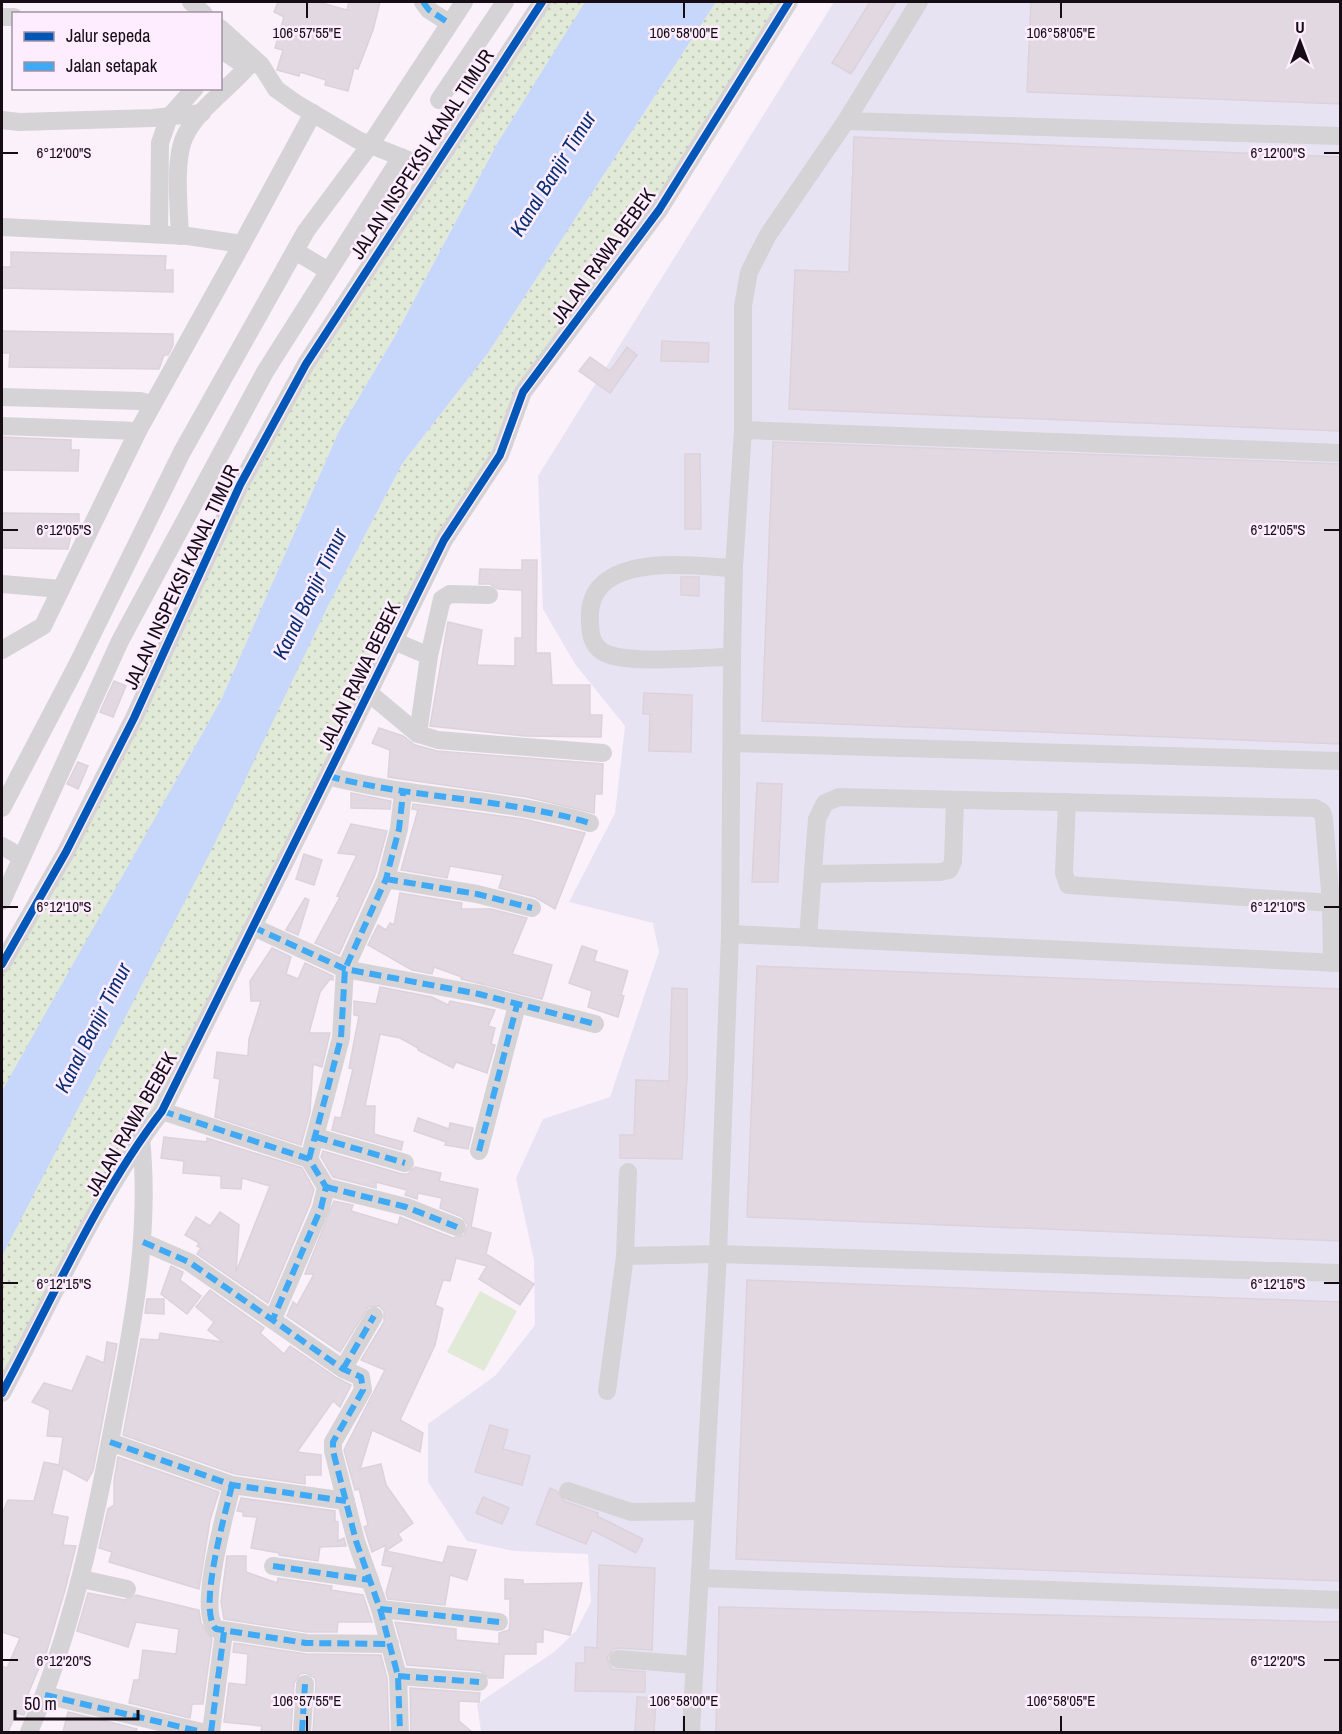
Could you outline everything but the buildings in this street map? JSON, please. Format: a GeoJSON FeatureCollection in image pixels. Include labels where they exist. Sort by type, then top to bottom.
{"type":"FeatureCollection","features":[{"type":"Feature","properties":{"kind":"street"},"geometry":{"type":"LineString","coordinates":[[423,2],[439,18],[449,23]]}},
{"type":"Feature","properties":{"kind":"street"},"geometry":{"type":"LineString","coordinates":[[2,808],[76,668],[182,452],[295,250],[306,231],[370,145],[464,2]]}},
{"type":"Feature","properties":{"kind":"street"},"geometry":{"type":"LineString","coordinates":[[439,100],[505,2]]}},
{"type":"Feature","properties":{"kind":"street","name":"JALAN INSPEKSI KANAL TIMUR"},"geometry":{"type":"LineString","coordinates":[[2,964],[66,852],[134,718],[240,485],[306,364],[542,2]]}},
{"type":"Feature","properties":{"kind":"street","name":"JALAN RAWA BEBEK"},"geometry":{"type":"LineString","coordinates":[[2,1393],[141,1138],[162,1111],[444,540],[500,455],[523,392],[659,210],[789,2]]}},
{"type":"Feature","properties":{"kind":"street"},"geometry":{"type":"LineString","coordinates":[[691,1732],[718,1254],[730,934],[732,657],[734,568],[743,430],[743,306],[749,272],[768,235],[846,121],[919,2]]}},
{"type":"Feature","properties":{"kind":"street"},"geometry":{"type":"LineString","coordinates":[[222,30],[276,89],[370,145],[431,169]]}},
{"type":"Feature","properties":{"kind":"street"},"geometry":{"type":"LineString","coordinates":[[222,55],[255,65]]}},
{"type":"Feature","properties":{"kind":"street"},"geometry":{"type":"LineString","coordinates":[[180,236],[180,154],[184,135],[202,113],[255,65]]}},
{"type":"Feature","properties":{"kind":"street"},"geometry":{"type":"LineString","coordinates":[[159,234],[160,143],[169,117],[193,90]]}},
{"type":"Feature","properties":{"kind":"street"},"geometry":{"type":"LineString","coordinates":[[2,120],[19,122],[169,117],[202,113]]}},
{"type":"Feature","properties":{"kind":"street"},"geometry":{"type":"LineString","coordinates":[[2,650],[43,626],[152,404],[313,113]]}},
{"type":"Feature","properties":{"kind":"street"},"geometry":{"type":"LineString","coordinates":[[846,121],[1341,136]]}},
{"type":"Feature","properties":{"kind":"street"},"geometry":{"type":"LineString","coordinates":[[2,901],[47,797],[120,641],[265,372],[327,270],[401,157]]}},
{"type":"Feature","properties":{"kind":"street"},"geometry":{"type":"LineString","coordinates":[[2,227],[159,234],[242,244]]}},
{"type":"Feature","properties":{"kind":"street"},"geometry":{"type":"LineString","coordinates":[[295,250],[327,270]]}},
{"type":"Feature","properties":{"kind":"street"},"geometry":{"type":"LineString","coordinates":[[2,397],[140,400],[152,404]]}},
{"type":"Feature","properties":{"kind":"street"},"geometry":{"type":"LineString","coordinates":[[2,426],[138,431]]}},
{"type":"Feature","properties":{"kind":"street"},"geometry":{"type":"LineString","coordinates":[[743,430],[1341,453]]}},
{"type":"Feature","properties":{"kind":"street"},"geometry":{"type":"LineString","coordinates":[[732,657],[652,658],[608,654],[601,651],[593,641],[589,611],[600,585],[613,576],[630,570],[659,565],[734,568]]}},
{"type":"Feature","properties":{"kind":"street"},"geometry":{"type":"LineString","coordinates":[[2,584],[61,589]]}},
{"type":"Feature","properties":{"kind":"street"},"geometry":{"type":"LineString","coordinates":[[418,734],[429,656],[445,596],[489,595]]}},
{"type":"Feature","properties":{"kind":"street"},"geometry":{"type":"LineString","coordinates":[[394,641],[429,656]]}},
{"type":"Feature","properties":{"kind":"street"},"geometry":{"type":"LineString","coordinates":[[369,693],[418,734],[438,740],[603,753]]}},
{"type":"Feature","properties":{"kind":"street"},"geometry":{"type":"LineString","coordinates":[[733,743],[1341,761]]}},
{"type":"Feature","properties":{"kind":"street"},"geometry":{"type":"LineString","coordinates":[[328,776],[403,793],[538,809],[590,823]]}},
{"type":"Feature","properties":{"kind":"street"},"geometry":{"type":"LineString","coordinates":[[309,1159],[341,1038],[345,969],[386,879],[399,830],[403,793]]}},
{"type":"Feature","properties":{"kind":"street"},"geometry":{"type":"LineString","coordinates":[[730,934],[1336,963],[1336,903],[1324,819],[1322,812],[1315,808],[839,797],[825,803],[817,819],[808,937]]}},
{"type":"Feature","properties":{"kind":"street"},"geometry":{"type":"LineString","coordinates":[[813,874],[949,870],[953,862],[955,800]]}},
{"type":"Feature","properties":{"kind":"street"},"geometry":{"type":"LineString","coordinates":[[1067,802],[1064,873],[1068,885],[1336,903]]}},
{"type":"Feature","properties":{"kind":"street"},"geometry":{"type":"LineString","coordinates":[[2,846],[21,857]]}},
{"type":"Feature","properties":{"kind":"street"},"geometry":{"type":"LineString","coordinates":[[386,879],[477,894],[532,908]]}},
{"type":"Feature","properties":{"kind":"street"},"geometry":{"type":"LineString","coordinates":[[253,927],[345,969],[479,994],[595,1024]]}},
{"type":"Feature","properties":{"kind":"street"},"geometry":{"type":"LineString","coordinates":[[479,1151],[517,1005]]}},
{"type":"Feature","properties":{"kind":"street"},"geometry":{"type":"LineString","coordinates":[[162,1111],[309,1159],[326,1187],[321,1208],[273,1319]]}},
{"type":"Feature","properties":{"kind":"street"},"geometry":{"type":"LineString","coordinates":[[316,1137],[405,1163]]}},
{"type":"Feature","properties":{"kind":"street","name":"JALAN RAWA BEBEK"},"geometry":{"type":"LineString","coordinates":[[29,1732],[68,1631],[82,1579],[134,1322],[143,1242],[141,1138]]}},
{"type":"Feature","properties":{"kind":"street"},"geometry":{"type":"LineString","coordinates":[[607,1391],[625,1256],[628,1172]]}},
{"type":"Feature","properties":{"kind":"street"},"geometry":{"type":"LineString","coordinates":[[326,1187],[406,1207],[457,1227]]}},
{"type":"Feature","properties":{"kind":"street"},"geometry":{"type":"LineString","coordinates":[[143,1242],[189,1262],[343,1369],[361,1377],[364,1382],[363,1390],[333,1442],[346,1501],[380,1609],[398,1676],[400,1732]]}},
{"type":"Feature","properties":{"kind":"street"},"geometry":{"type":"LineString","coordinates":[[625,1256],[718,1254],[1341,1273]]}},
{"type":"Feature","properties":{"kind":"street"},"geometry":{"type":"LineString","coordinates":[[343,1369],[374,1316]]}},
{"type":"Feature","properties":{"kind":"street"},"geometry":{"type":"LineString","coordinates":[[110,1442],[232,1485],[346,1501]]}},
{"type":"Feature","properties":{"kind":"street"},"geometry":{"type":"LineString","coordinates":[[232,1485],[216,1550],[212,1590],[212,1625],[225,1632],[306,1643],[390,1644]]}},
{"type":"Feature","properties":{"kind":"street"},"geometry":{"type":"LineString","coordinates":[[568,1491],[631,1512],[703,1511]]}},
{"type":"Feature","properties":{"kind":"street"},"geometry":{"type":"LineString","coordinates":[[273,1566],[370,1580]]}},
{"type":"Feature","properties":{"kind":"street"},"geometry":{"type":"LineString","coordinates":[[700,1578],[1341,1600]]}},
{"type":"Feature","properties":{"kind":"street"},"geometry":{"type":"LineString","coordinates":[[82,1579],[127,1589]]}},
{"type":"Feature","properties":{"kind":"street"},"geometry":{"type":"LineString","coordinates":[[380,1609],[499,1622]]}},
{"type":"Feature","properties":{"kind":"street"},"geometry":{"type":"LineString","coordinates":[[211,1732],[225,1632]]}},
{"type":"Feature","properties":{"kind":"street"},"geometry":{"type":"LineString","coordinates":[[618,1659],[694,1665]]}},
{"type":"Feature","properties":{"kind":"street"},"geometry":{"type":"LineString","coordinates":[[398,1676],[479,1682]]}},
{"type":"Feature","properties":{"kind":"street"},"geometry":{"type":"LineString","coordinates":[[302,1732],[305,1684]]}},
{"type":"Feature","properties":{"kind":"street"},"geometry":{"type":"LineString","coordinates":[[45,1695],[202,1732]]}},
{"type":"Feature","properties":{"kind":"shaded area"},"geometry":{"type":"Polygon","coordinates":[[[834,2],[1340,2],[1340,1732],[481,1732],[477,1704],[554,1652],[576,1631],[591,1602],[588,1554],[514,1551],[467,1541],[428,1482],[428,1424],[496,1375],[535,1325],[534,1260],[516,1178],[543,1119],[610,1097],[659,952],[653,923],[569,902],[615,813],[625,726],[575,664],[543,609],[538,476],[834,2]]]}},
{"type":"Feature","properties":{"kind":"green space"},"geometry":{"type":"Polygon","coordinates":[[[541,2],[586,2],[498,142],[395,336],[339,431],[221,700],[2,1093],[2,964],[241,485],[541,2]]]}},
{"type":"Feature","properties":{"kind":"green space"},"geometry":{"type":"Polygon","coordinates":[[[716,2],[786,2],[701,143],[523,392],[500,455],[444,540],[162,1111],[2,1393],[2,1255],[330,602],[402,464],[488,353],[716,2]]]}},
{"type":"Feature","properties":{"kind":"green space"},"geometry":{"type":"Polygon","coordinates":[[[480,1291],[517,1311],[484,1371],[447,1352],[480,1291]]]}},
{"type":"Feature","properties":{"kind":"water","name":"Kanal Banjir Timur"},"geometry":{"type":"Polygon","coordinates":[[[585,2],[716,2],[488,353],[402,464],[327,608],[214,845],[2,1256],[2,1091],[221,700],[339,431],[395,336],[498,142],[585,2]]]}},
{"type":"Feature","properties":{"kind":"marked path"},"geometry":{"type":"LineString","coordinates":[[423,2],[429,10],[449,23]]}},
{"type":"Feature","properties":{"kind":"marked path"},"geometry":{"type":"LineString","coordinates":[[328,776],[393,790],[525,808],[590,823]]}},
{"type":"Feature","properties":{"kind":"marked path"},"geometry":{"type":"LineString","coordinates":[[309,1159],[341,1038],[345,969],[386,879],[399,829],[403,793]]}},
{"type":"Feature","properties":{"kind":"marked path"},"geometry":{"type":"LineString","coordinates":[[386,879],[477,894],[532,908]]}},
{"type":"Feature","properties":{"kind":"marked path"},"geometry":{"type":"LineString","coordinates":[[253,927],[345,969],[479,994],[595,1024]]}},
{"type":"Feature","properties":{"kind":"marked path"},"geometry":{"type":"LineString","coordinates":[[479,1151],[517,1005]]}},
{"type":"Feature","properties":{"kind":"marked path"},"geometry":{"type":"LineString","coordinates":[[162,1111],[309,1159],[326,1187],[321,1208],[273,1319]]}},
{"type":"Feature","properties":{"kind":"marked path"},"geometry":{"type":"LineString","coordinates":[[316,1137],[405,1163]]}},
{"type":"Feature","properties":{"kind":"marked path"},"geometry":{"type":"LineString","coordinates":[[326,1187],[406,1207],[457,1227]]}},
{"type":"Feature","properties":{"kind":"marked path"},"geometry":{"type":"LineString","coordinates":[[143,1242],[189,1262],[343,1369],[361,1377],[363,1390],[333,1442],[333,1451],[356,1541],[380,1609],[398,1676],[400,1732]]}},
{"type":"Feature","properties":{"kind":"marked path"},"geometry":{"type":"LineString","coordinates":[[343,1369],[374,1316]]}},
{"type":"Feature","properties":{"kind":"marked path"},"geometry":{"type":"LineString","coordinates":[[110,1442],[232,1485],[346,1501]]}},
{"type":"Feature","properties":{"kind":"marked path"},"geometry":{"type":"LineString","coordinates":[[232,1485],[211,1582],[211,1618],[216,1629],[306,1643],[390,1644]]}},
{"type":"Feature","properties":{"kind":"marked path"},"geometry":{"type":"LineString","coordinates":[[273,1566],[370,1580]]}},
{"type":"Feature","properties":{"kind":"marked path"},"geometry":{"type":"LineString","coordinates":[[380,1609],[499,1622]]}},
{"type":"Feature","properties":{"kind":"marked path"},"geometry":{"type":"LineString","coordinates":[[211,1732],[224,1632]]}},
{"type":"Feature","properties":{"kind":"marked path"},"geometry":{"type":"LineString","coordinates":[[398,1676],[479,1682]]}},
{"type":"Feature","properties":{"kind":"marked path"},"geometry":{"type":"LineString","coordinates":[[302,1732],[305,1684]]}},
{"type":"Feature","properties":{"kind":"marked path"},"geometry":{"type":"LineString","coordinates":[[45,1695],[202,1732]]}},
{"type":"Feature","properties":{"kind":"cycle path"},"geometry":{"type":"LineString","coordinates":[[2,964],[66,852],[134,718],[240,485],[306,364],[542,2]]}},
{"type":"Feature","properties":{"kind":"cycle path"},"geometry":{"type":"LineString","coordinates":[[2,1393],[117,1176],[162,1111],[444,540],[500,455],[523,392],[659,210],[789,2]]}}]}
